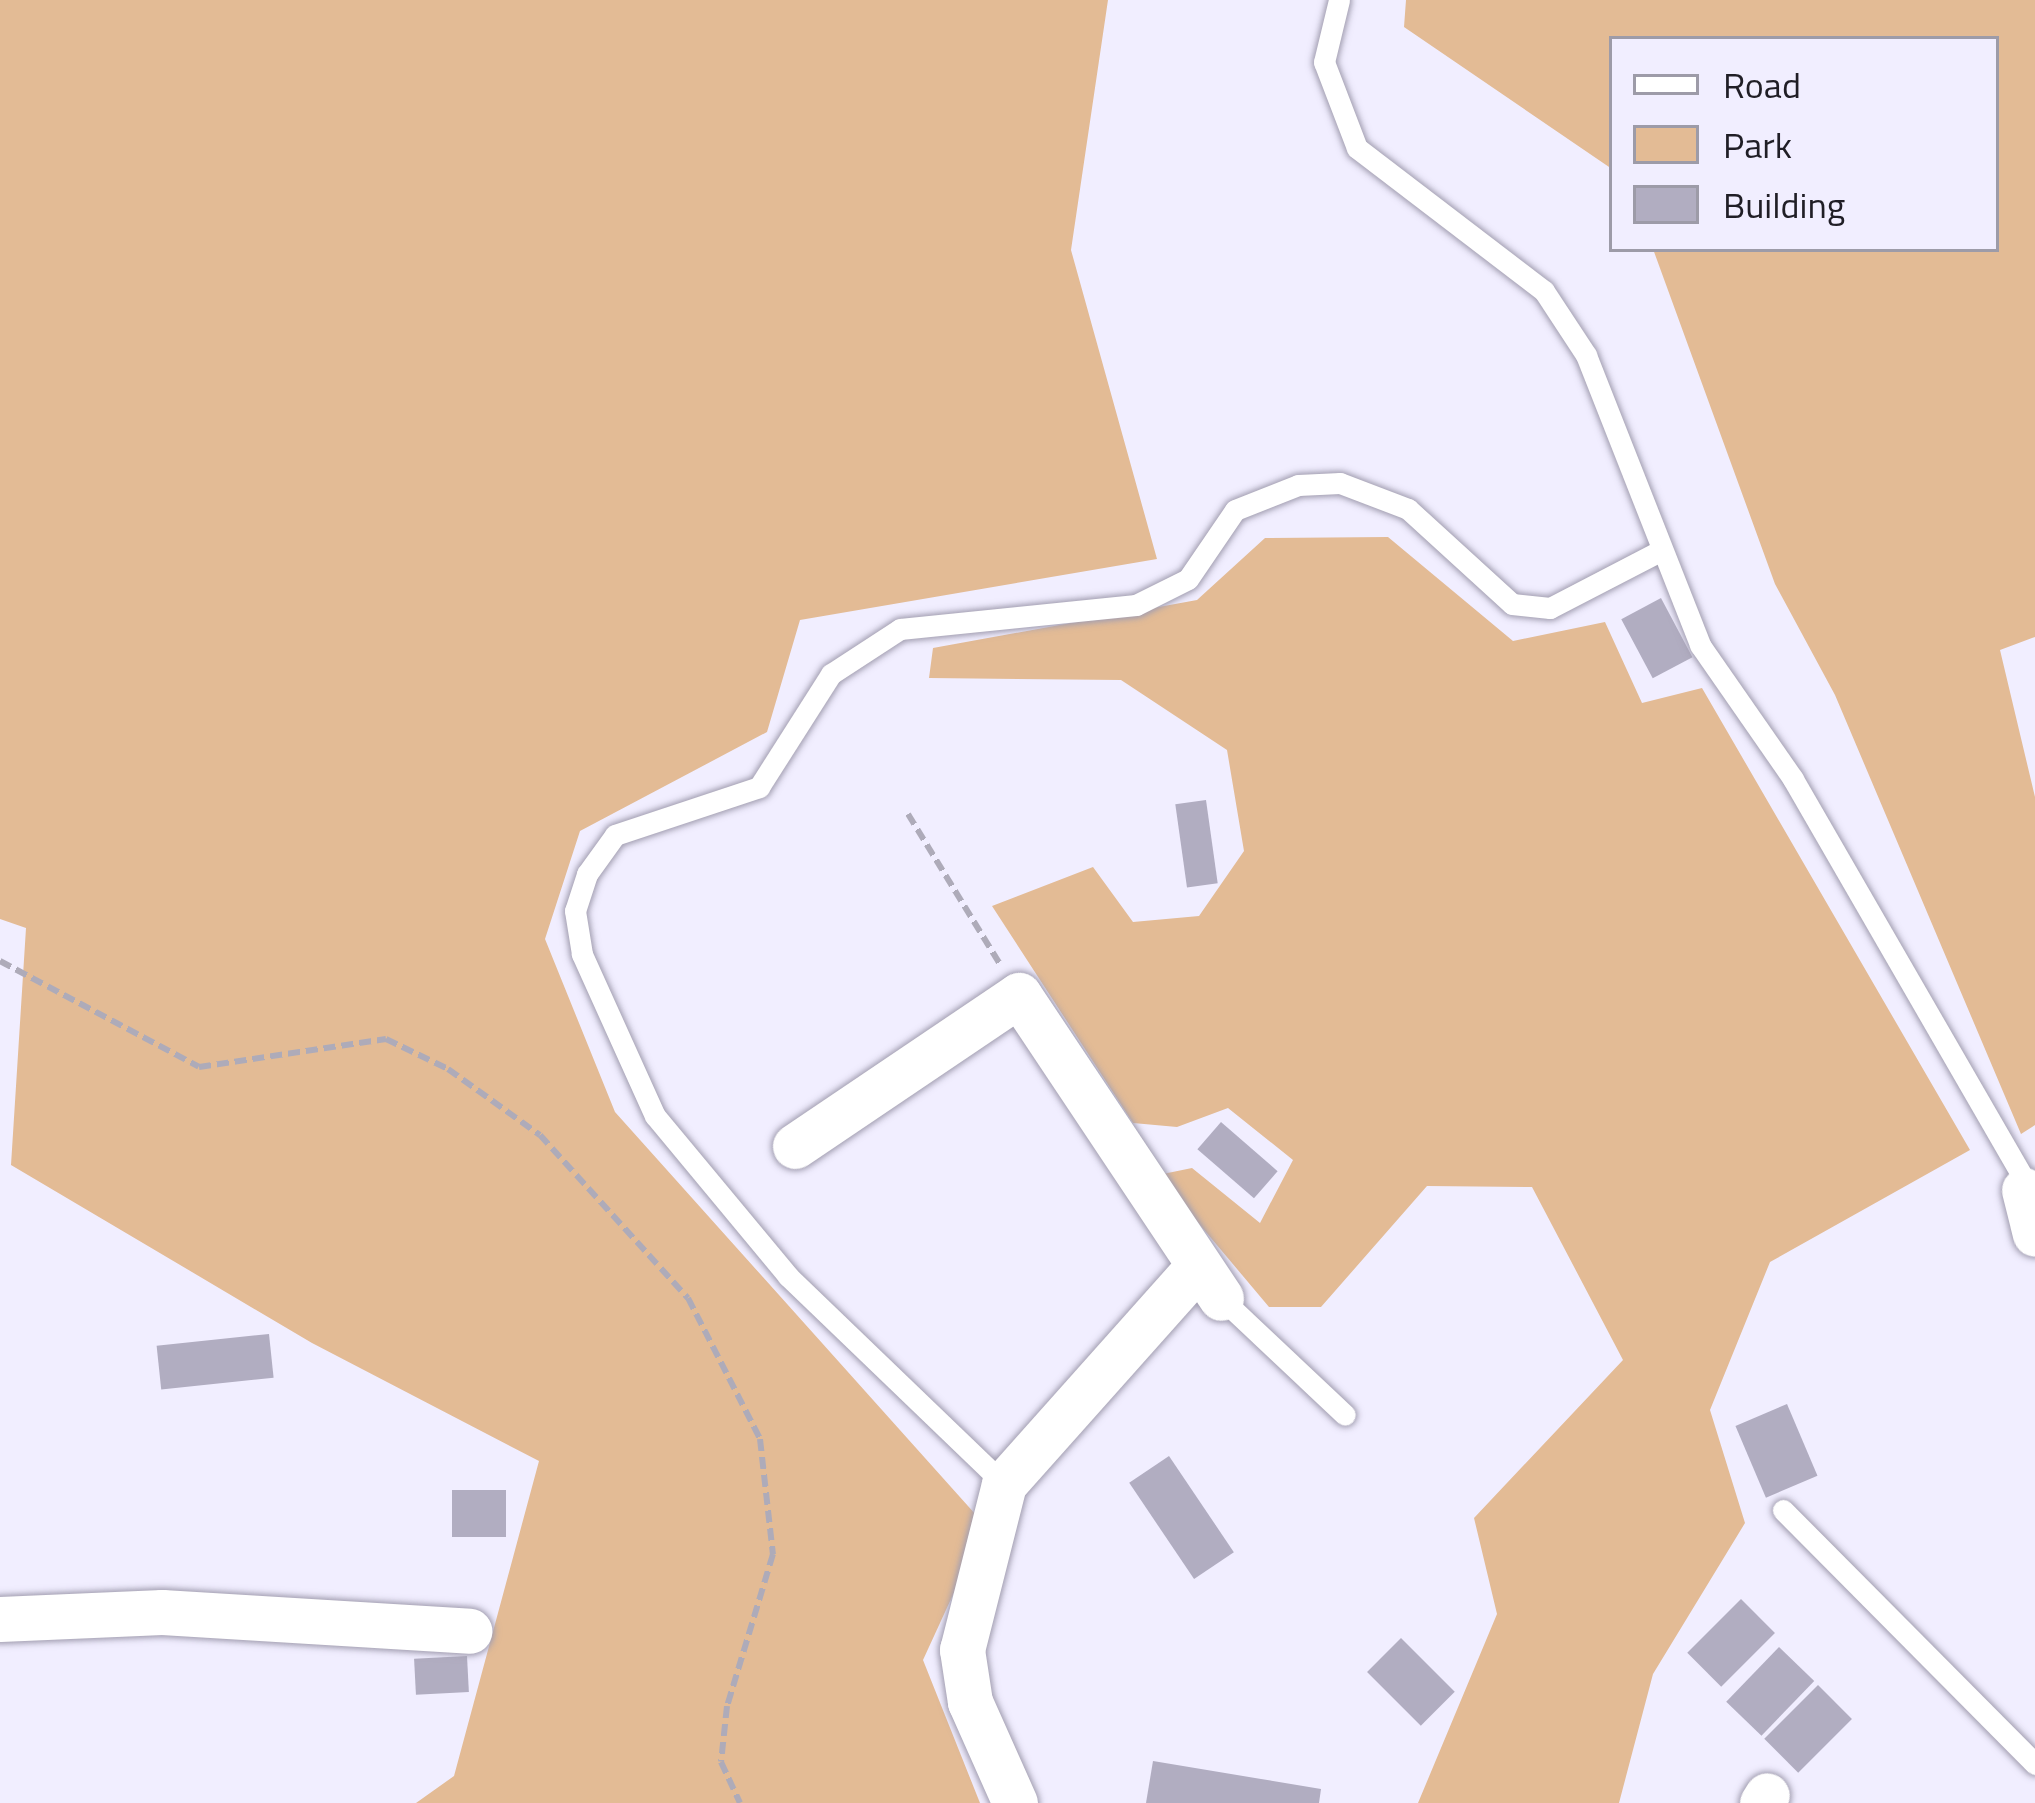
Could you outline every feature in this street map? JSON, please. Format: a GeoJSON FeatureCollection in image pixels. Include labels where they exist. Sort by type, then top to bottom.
{"type":"FeatureCollection","features":[{"type":"Feature","properties":{"kind":"street"},"geometry":{"type":"LineString","coordinates":[[795,1146],[1019,995],[1209,1282],[1004,1484],[962,1650],[970,1702],[1015,1803]]}},
{"type":"Feature","properties":{"kind":"street"},"geometry":{"type":"LineString","coordinates":[[2029,1187],[2035,1234]]}},
{"type":"Feature","properties":{"kind":"street"},"geometry":{"type":"LineString","coordinates":[[0,1619],[162,1612],[469,1630]]}},
{"type":"Feature","properties":{"kind":"lane"},"geometry":{"type":"LineString","coordinates":[[1339,0],[1324,62],[1357,148],[1544,291],[1586,355],[1700,645],[1793,779],[2029,1187]]}},
{"type":"Feature","properties":{"kind":"lane"},"geometry":{"type":"LineString","coordinates":[[1004,1484],[788,1276],[655,1116],[582,954],[575,911],[587,874],[615,836],[759,787],[831,674],[900,629],[1136,605],[1188,579],[1235,510],[1298,485],[1340,483],[1408,509],[1512,604],[1550,608],[1660,551]]}},
{"type":"Feature","properties":{"kind":"lane"},"geometry":{"type":"LineString","coordinates":[[1209,1282],[1345,1415]]}},
{"type":"Feature","properties":{"kind":"lane"},"geometry":{"type":"LineString","coordinates":[[1783,1510],[2035,1764]]}},
{"type":"Feature","properties":{"kind":"path"},"geometry":{"type":"LineString","coordinates":[[908,814],[1019,995]]}},
{"type":"Feature","properties":{"kind":"path"},"geometry":{"type":"LineString","coordinates":[[0,961],[199,1067],[386,1039],[448,1069],[540,1136],[688,1298],[760,1439],[773,1554],[728,1706],[722,1762],[740,1803]]}},
{"type":"Feature","properties":{"kind":"green space"},"geometry":{"type":"Polygon","coordinates":[[[0,0],[1108,0],[1071,250],[1157,559],[800,620],[767,732],[580,831],[545,939],[615,1112],[985,1525],[923,1660],[980,1803],[416,1803],[454,1776],[539,1461],[312,1343],[11,1165],[26,928],[0,919],[0,0]]]}},
{"type":"Feature","properties":{"kind":"green space"},"geometry":{"type":"Polygon","coordinates":[[[1406,0],[2035,0],[2035,637],[2000,650],[2035,797],[2035,1125],[2021,1134],[1835,695],[1775,584],[1654,252],[1999,252],[1999,36],[1609,36],[1609,167],[1404,27],[1406,0]]]}},
{"type":"Feature","properties":{"kind":"green space"},"geometry":{"type":"Polygon","coordinates":[[[1388,537],[1513,641],[1605,622],[1642,703],[1702,688],[1970,1150],[1770,1262],[1710,1410],[1745,1523],[1653,1674],[1619,1803],[1418,1803],[1497,1614],[1474,1518],[1623,1360],[1532,1187],[1427,1186],[1321,1307],[1269,1307],[1158,1175],[1192,1168],[1260,1223],[1293,1160],[1228,1108],[1177,1127],[1133,1123],[992,906],[1093,867],[1133,922],[1199,916],[1244,851],[1227,750],[1121,680],[929,678],[933,648],[1197,600],[1265,538],[1388,537]]]}},
{"type":"Feature","properties":{"kind":"building"},"geometry":{"type":"Polygon","coordinates":[[[1661,598],[1692,657],[1653,678],[1621,619],[1661,598]]]}},
{"type":"Feature","properties":{"kind":"building"},"geometry":{"type":"Polygon","coordinates":[[[1206,800],[1218,883],[1187,887],[1175,804],[1206,800]]]}},
{"type":"Feature","properties":{"kind":"building"},"geometry":{"type":"Polygon","coordinates":[[[1221,1122],[1278,1171],[1254,1198],[1197,1149],[1221,1122]]]}},
{"type":"Feature","properties":{"kind":"building"},"geometry":{"type":"Polygon","coordinates":[[[269,1334],[274,1378],[161,1390],[157,1346],[269,1334]]]}},
{"type":"Feature","properties":{"kind":"building"},"geometry":{"type":"Polygon","coordinates":[[[1787,1404],[1817,1476],[1766,1498],[1735,1426],[1787,1404]]]}},
{"type":"Feature","properties":{"kind":"building"},"geometry":{"type":"Polygon","coordinates":[[[1169,1456],[1234,1552],[1194,1579],[1129,1483],[1169,1456]]]}},
{"type":"Feature","properties":{"kind":"building"},"geometry":{"type":"Polygon","coordinates":[[[452,1490],[506,1490],[506,1537],[452,1537],[452,1490]]]}},
{"type":"Feature","properties":{"kind":"building"},"geometry":{"type":"Polygon","coordinates":[[[1741,1599],[1775,1633],[1721,1687],[1687,1653],[1741,1599]]]}},
{"type":"Feature","properties":{"kind":"building"},"geometry":{"type":"Polygon","coordinates":[[[1401,1638],[1455,1692],[1421,1726],[1367,1672],[1401,1638]]]}},
{"type":"Feature","properties":{"kind":"building"},"geometry":{"type":"Polygon","coordinates":[[[1779,1647],[1814,1681],[1761,1736],[1726,1702],[1779,1647]]]}},
{"type":"Feature","properties":{"kind":"building"},"geometry":{"type":"Polygon","coordinates":[[[467,1656],[469,1692],[416,1695],[414,1659],[467,1656]]]}},
{"type":"Feature","properties":{"kind":"building"},"geometry":{"type":"Polygon","coordinates":[[[1818,1685],[1852,1719],[1798,1773],[1764,1739],[1818,1685]]]}},
{"type":"Feature","properties":{"kind":"building"},"geometry":{"type":"Polygon","coordinates":[[[1153,1761],[1321,1789],[1319,1803],[1146,1803],[1153,1761]]]}}]}
